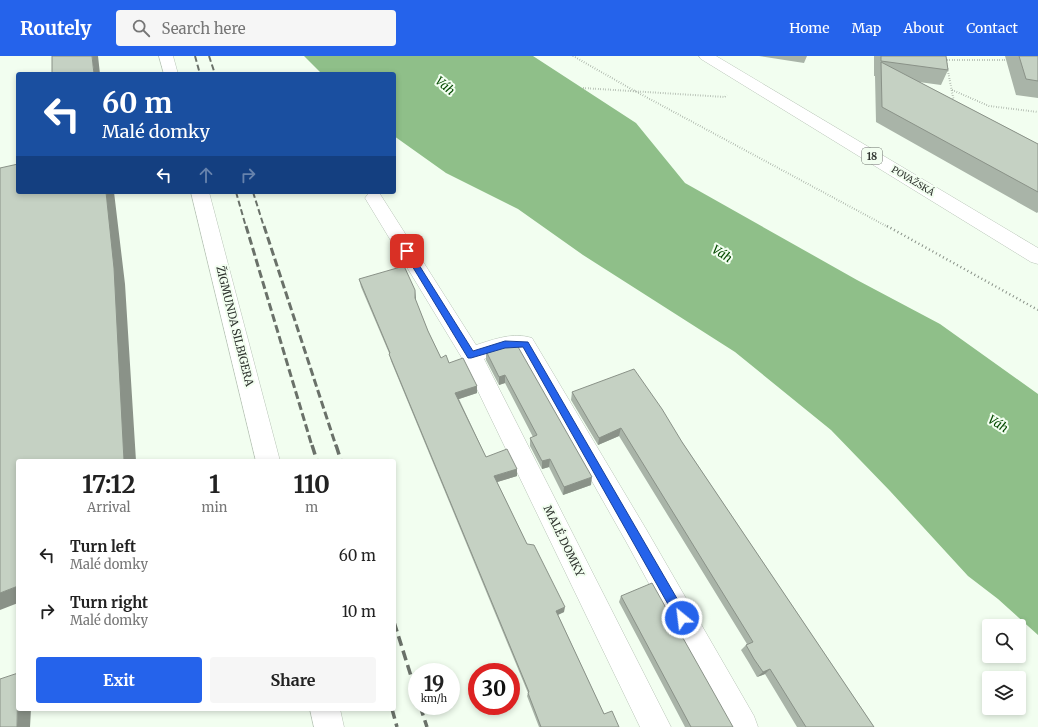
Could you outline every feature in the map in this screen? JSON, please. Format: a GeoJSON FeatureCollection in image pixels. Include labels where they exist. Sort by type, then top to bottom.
{"type":"FeatureCollection","features":[{"type":"Feature","properties":{"kind":"street"},"geometry":{"type":"LineString","coordinates":[[166,56],[170,72]]}},
{"type":"Feature","properties":{"kind":"street","name":"POVAŽSKÁ"},"geometry":{"type":"LineString","coordinates":[[706,56],[1038,257]]}},
{"type":"Feature","properties":{"kind":"street","name":"ŽIGMUNDA SILBIGERA"},"geometry":{"type":"LineString","coordinates":[[201,194],[267,459]]}},
{"type":"Feature","properties":{"kind":"street","name":"MALÉ DOMKY"},"geometry":{"type":"LineString","coordinates":[[374,198],[471,355],[656,727]]}},
{"type":"Feature","properties":{"kind":"street"},"geometry":{"type":"LineString","coordinates":[[471,355],[505,344],[525,344],[637,537],[743,727]]}},
{"type":"Feature","properties":{"kind":"street"},"geometry":{"type":"LineString","coordinates":[[325,711],[329,727]]}},
{"type":"Feature","properties":{"kind":"path"},"geometry":{"type":"LineString","coordinates":[[573,56],[633,90],[908,237],[1038,310]]}},
{"type":"Feature","properties":{"kind":"path"},"geometry":{"type":"LineString","coordinates":[[945,56],[954,101],[958,106]]}},
{"type":"Feature","properties":{"kind":"path"},"geometry":{"type":"LineString","coordinates":[[947,60],[1016,60]]}},
{"type":"Feature","properties":{"kind":"path"},"geometry":{"type":"LineString","coordinates":[[582,88],[633,90],[725,97],[752,84]]}},
{"type":"Feature","properties":{"kind":"path"},"geometry":{"type":"LineString","coordinates":[[952,90],[990,106],[1038,112]]}},
{"type":"Feature","properties":{"kind":"water","name":"Váh"},"geometry":{"type":"Polygon","coordinates":[[[304,56],[533,56],[636,123],[685,183],[857,280],[940,324],[1038,394],[1038,635],[1026,624],[1026,619],[1020,619],[998,599],[968,576],[890,491],[831,430],[735,352],[583,255],[518,209],[446,173],[396,137],[396,72],[320,72],[304,56]]]}},
{"type":"Feature","properties":{"kind":"building"},"geometry":{"type":"Polygon","coordinates":[[[52,56],[92,56],[94,72],[52,72],[52,56]]]}},
{"type":"Feature","properties":{"kind":"building"},"geometry":{"type":"Polygon","coordinates":[[[881,56],[946,56],[948,70],[881,61],[881,56]]]}},
{"type":"Feature","properties":{"kind":"building"},"geometry":{"type":"Polygon","coordinates":[[[1019,56],[1038,56],[1038,81],[1026,79],[1019,56]]]}},
{"type":"Feature","properties":{"kind":"building"},"geometry":{"type":"Polygon","coordinates":[[[881,62],[1038,144],[1038,192],[882,107],[881,62]]]}},
{"type":"Feature","properties":{"kind":"building"},"geometry":{"type":"Polygon","coordinates":[[[16,164],[16,194],[106,194],[114,268],[124,459],[16,459],[16,587],[0,593],[0,168],[16,164]]]}},
{"type":"Feature","properties":{"kind":"building"},"geometry":{"type":"Polygon","coordinates":[[[404,266],[415,290],[415,298],[428,331],[441,358],[446,355],[449,363],[463,358],[477,386],[455,393],[486,457],[507,449],[517,469],[494,476],[527,544],[534,545],[565,607],[556,611],[604,714],[612,711],[619,727],[541,727],[520,670],[520,663],[517,663],[359,279],[404,266]]]}},
{"type":"Feature","properties":{"kind":"building"},"geometry":{"type":"Polygon","coordinates":[[[505,345],[517,345],[592,477],[564,487],[550,459],[542,461],[530,438],[537,435],[505,375],[499,377],[486,351],[505,345]]]}},
{"type":"Feature","properties":{"kind":"building"},"geometry":{"type":"Polygon","coordinates":[[[634,369],[874,727],[806,727],[770,669],[763,672],[754,659],[746,645],[753,642],[621,428],[599,438],[572,392],[634,369]]]}},
{"type":"Feature","properties":{"kind":"building"},"geometry":{"type":"Polygon","coordinates":[[[652,583],[733,727],[691,727],[621,596],[652,583]]]}},
{"type":"Feature","properties":{"kind":"building"},"geometry":{"type":"Polygon","coordinates":[[[16,674],[17,727],[0,727],[0,679],[16,674]]]}},
{"type":"Feature","properties":{"kind":"railway"},"geometry":{"type":"LineString","coordinates":[[195,56],[199,72]]}},
{"type":"Feature","properties":{"kind":"railway"},"geometry":{"type":"LineString","coordinates":[[209,56],[214,72]]}},
{"type":"Feature","properties":{"kind":"railway"},"geometry":{"type":"LineString","coordinates":[[237,194],[246,227]]}},
{"type":"Feature","properties":{"kind":"railway"},"geometry":{"type":"LineString","coordinates":[[254,194],[264,227]]}},
{"type":"Feature","properties":{"kind":"railway"},"geometry":{"type":"LineString","coordinates":[[246,226],[312,446]]}},
{"type":"Feature","properties":{"kind":"railway"},"geometry":{"type":"LineString","coordinates":[[264,226],[336,446]]}},
{"type":"Feature","properties":{"kind":"railway"},"geometry":{"type":"LineString","coordinates":[[312,445],[316,459]]}},
{"type":"Feature","properties":{"kind":"railway"},"geometry":{"type":"LineString","coordinates":[[336,445],[340,459]]}},
{"type":"Feature","properties":{"kind":"railway"},"geometry":{"type":"LineString","coordinates":[[396,628],[408,666]]}},
{"type":"Feature","properties":{"kind":"railway"},"geometry":{"type":"LineString","coordinates":[[393,711],[397,727]]}},
{"type":"Feature","properties":{"kind":"railway"},"geometry":{"type":"LineString","coordinates":[[423,715],[427,727]]}},
{"type":"Feature","properties":{"kind":"route"},"geometry":{"type":"LineString","coordinates":[[407,251],[471,355],[505,344],[525,344],[637,537],[682,618]]}}]}
